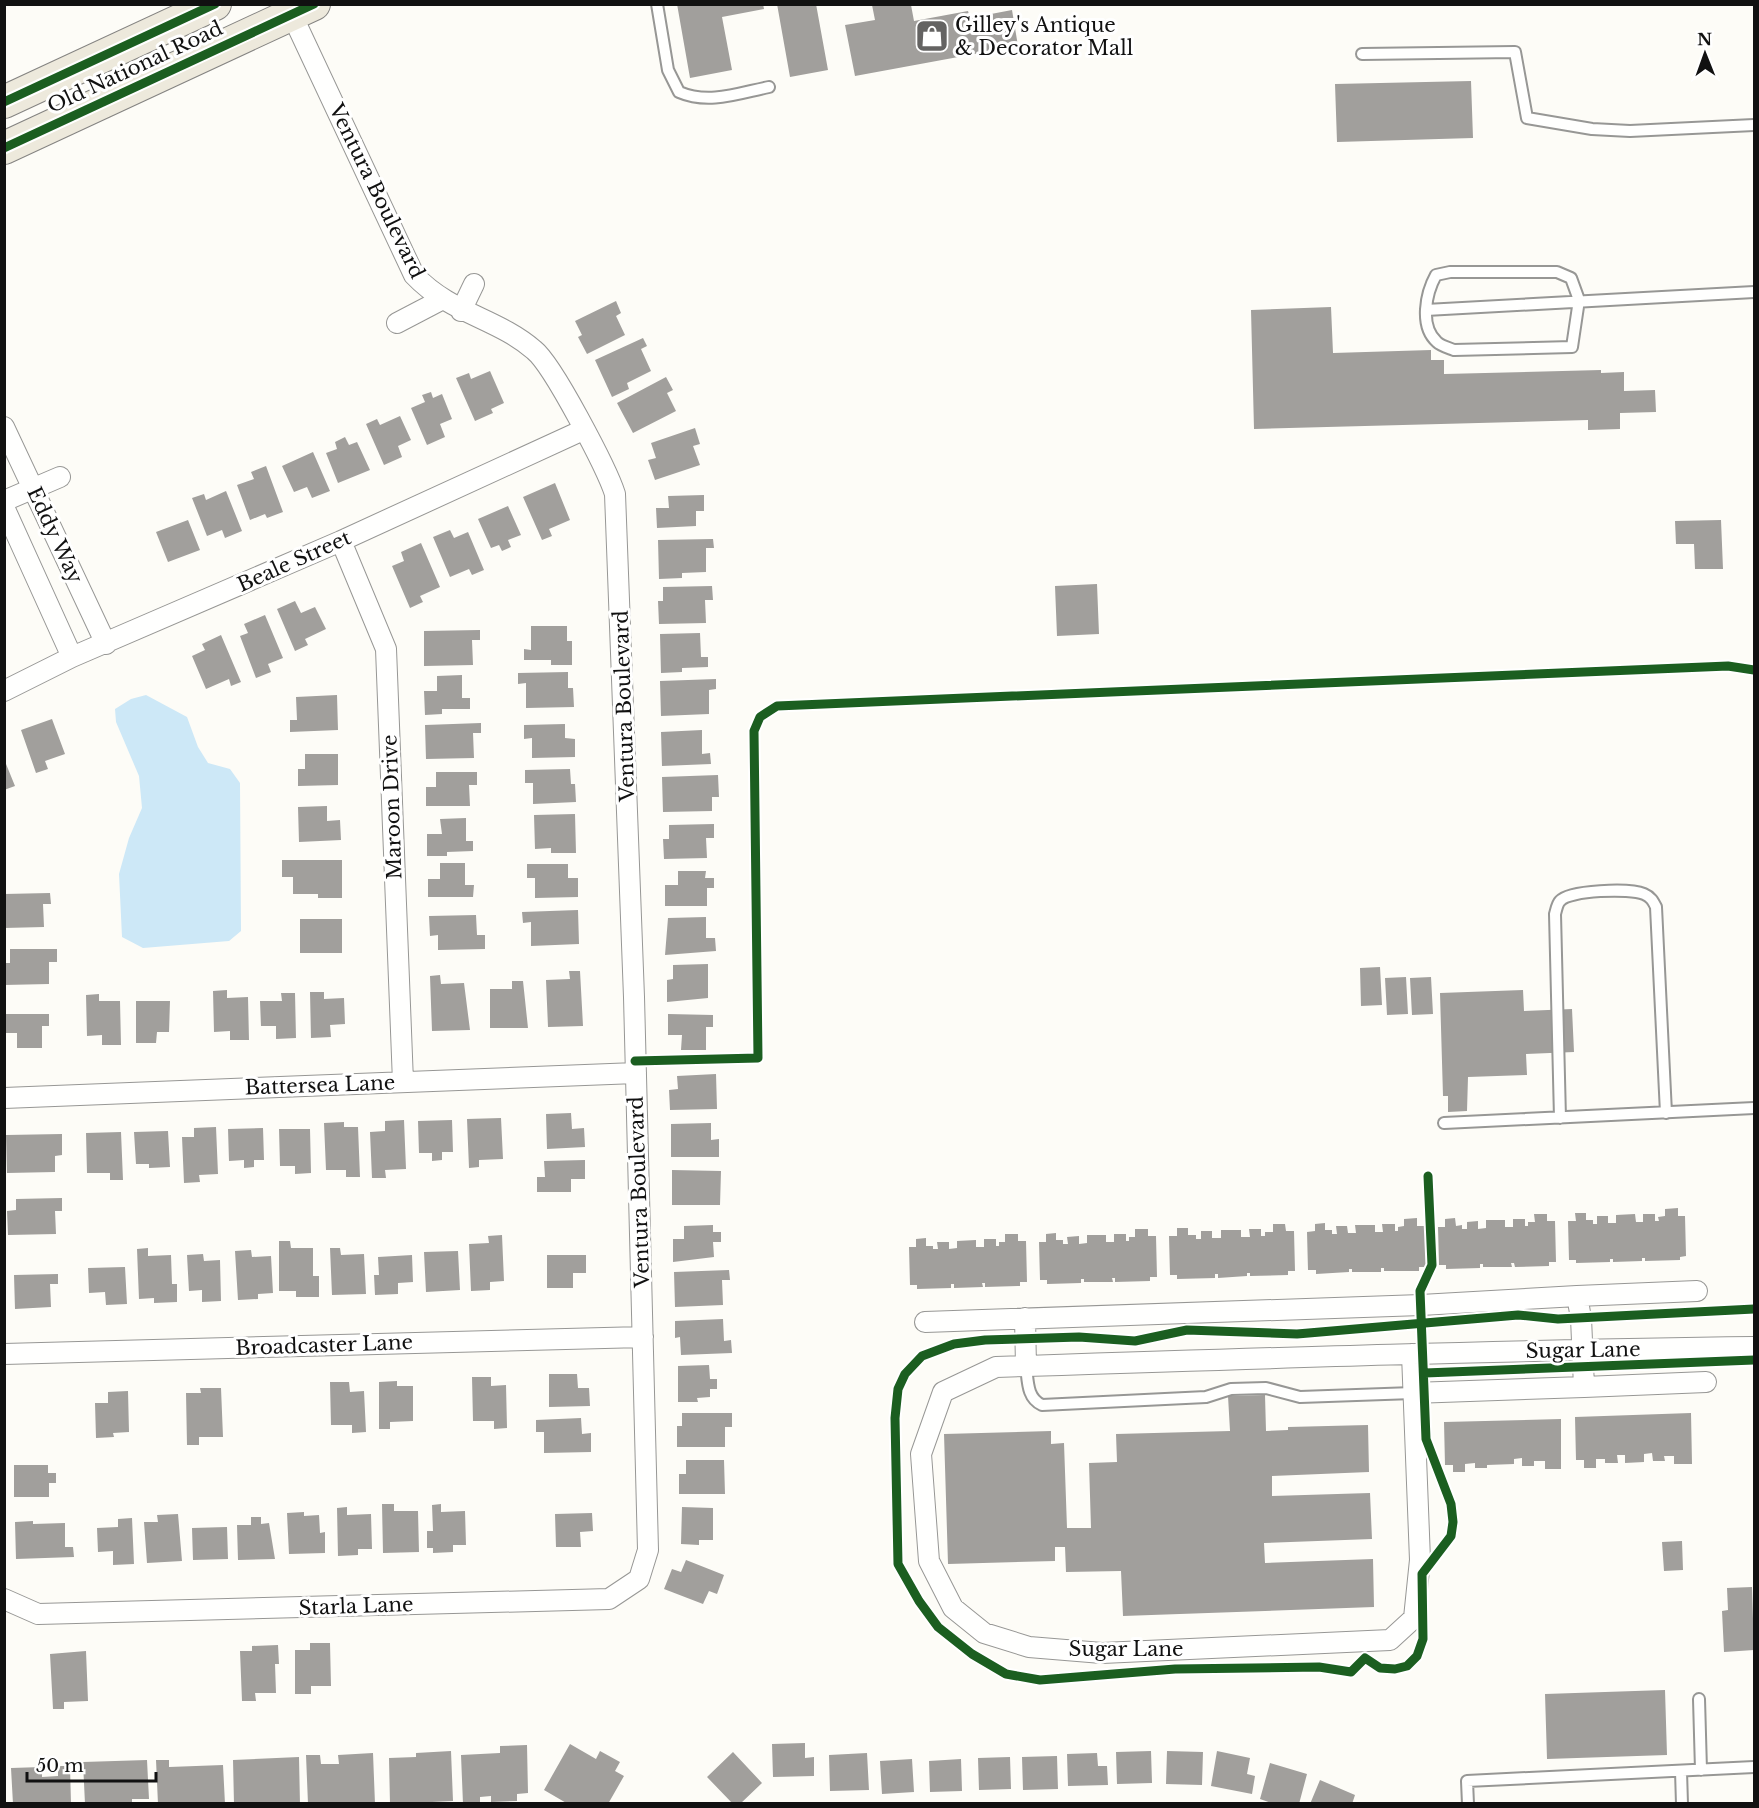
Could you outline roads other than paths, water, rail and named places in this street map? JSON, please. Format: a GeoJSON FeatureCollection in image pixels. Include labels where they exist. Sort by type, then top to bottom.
{"type":"FeatureCollection","features":[{"type":"Feature","properties":{"kind":"main road","name":"Old National Road"},"geometry":{"type":"LineString","coordinates":[[4,102],[215,4]]}},
{"type":"Feature","properties":{"kind":"main road","name":"Old National Road"},"geometry":{"type":"LineString","coordinates":[[4,148],[303,10]]}},
{"type":"Feature","properties":{"kind":"street","name":"Ventura Boulevard"},"geometry":{"type":"LineString","coordinates":[[303,10],[414,275],[441,300],[536,351],[549,369],[609,477],[616,508],[636,1073],[648,1514]]}},
{"type":"Feature","properties":{"kind":"street"},"geometry":{"type":"LineString","coordinates":[[460,311],[474,284]]}},
{"type":"Feature","properties":{"kind":"street"},"geometry":{"type":"LineString","coordinates":[[397,323],[441,300]]}},
{"type":"Feature","properties":{"kind":"street","name":"Eddy Way"},"geometry":{"type":"LineString","coordinates":[[4,427],[106,644]]}},
{"type":"Feature","properties":{"kind":"street","name":"Beale Street"},"geometry":{"type":"LineString","coordinates":[[4,691],[72,657],[341,541],[583,430]]}},
{"type":"Feature","properties":{"kind":"street"},"geometry":{"type":"LineString","coordinates":[[4,501],[60,477]]}},
{"type":"Feature","properties":{"kind":"street","name":"Eddy Way"},"geometry":{"type":"LineString","coordinates":[[4,507],[72,657]]}},
{"type":"Feature","properties":{"kind":"street","name":"Maroon Drive"},"geometry":{"type":"LineString","coordinates":[[341,541],[386,649],[403,1082]]}},
{"type":"Feature","properties":{"kind":"street","name":"Battersea Lane"},"geometry":{"type":"LineString","coordinates":[[4,1098],[636,1073]]}},
{"type":"Feature","properties":{"kind":"street"},"geometry":{"type":"LineString","coordinates":[[925,1322],[1422,1305],[1697,1291]]}},
{"type":"Feature","properties":{"kind":"street"},"geometry":{"type":"LineString","coordinates":[[1577,1296],[1581,1318],[1584,1387]]}},
{"type":"Feature","properties":{"kind":"street"},"geometry":{"type":"LineString","coordinates":[[1025,1318],[1026,1366]]}},
{"type":"Feature","properties":{"kind":"street","name":"Broadcaster Lane"},"geometry":{"type":"LineString","coordinates":[[4,1353],[643,1337]]}},
{"type":"Feature","properties":{"kind":"street","name":"Sugar Lane"},"geometry":{"type":"LineString","coordinates":[[1412,1354],[1419,1572],[1414,1618],[1390,1640],[1102,1653],[1029,1647],[984,1633],[952,1608],[929,1561],[921,1454],[944,1392],[996,1367],[1412,1354],[1582,1349],[1755,1347]]}},
{"type":"Feature","properties":{"kind":"street"},"geometry":{"type":"LineString","coordinates":[[1413,1393],[1706,1382]]}},
{"type":"Feature","properties":{"kind":"street","name":"Starla Lane"},"geometry":{"type":"LineString","coordinates":[[4,1599],[39,1614],[609,1599],[639,1579],[648,1550],[648,1514]]}},
{"type":"Feature","properties":{"kind":"lane"},"geometry":{"type":"LineString","coordinates":[[657,4],[668,70],[679,92],[691,97],[710,99],[769,87]]}},
{"type":"Feature","properties":{"kind":"lane"},"geometry":{"type":"LineString","coordinates":[[1362,54],[1515,52],[1527,118],[1592,129],[1630,131],[1755,125]]}},
{"type":"Feature","properties":{"kind":"lane"},"geometry":{"type":"LineString","coordinates":[[1450,272],[1557,272],[1571,278],[1579,300],[1572,347],[1454,350],[1437,342],[1427,324],[1426,310],[1429,287],[1436,275],[1450,272]]}},
{"type":"Feature","properties":{"kind":"lane"},"geometry":{"type":"LineString","coordinates":[[1426,310],[1755,292]]}},
{"type":"Feature","properties":{"kind":"lane"},"geometry":{"type":"LineString","coordinates":[[1560,1118],[1555,914],[1560,901],[1571,894],[1627,891],[1643,893],[1653,900],[1656,908],[1666,1113]]}},
{"type":"Feature","properties":{"kind":"lane"},"geometry":{"type":"LineString","coordinates":[[1444,1123],[1755,1108]]}},
{"type":"Feature","properties":{"kind":"lane"},"geometry":{"type":"LineString","coordinates":[[1026,1366],[1030,1393],[1035,1401],[1042,1405],[1206,1397],[1231,1389],[1266,1388],[1300,1397],[1413,1393]]}},
{"type":"Feature","properties":{"kind":"lane"},"geometry":{"type":"LineString","coordinates":[[1699,1699],[1701,1770]]}},
{"type":"Feature","properties":{"kind":"lane"},"geometry":{"type":"LineString","coordinates":[[1468,1803],[1467,1781],[1755,1767]]}},
{"type":"Feature","properties":{"kind":"lane"},"geometry":{"type":"LineString","coordinates":[[1681,1771],[1682,1803]]}},
{"type":"Feature","properties":{"kind":"water"},"geometry":{"type":"Polygon","coordinates":[[[146,695],[187,717],[198,747],[208,763],[230,769],[240,783],[241,931],[229,941],[143,948],[122,937],[119,874],[129,838],[142,808],[139,776],[116,722],[115,709],[131,699],[146,695]]]}},
{"type":"Feature","properties":{"kind":"place","name":"Gilley's Antique & Decorator Mall"},"geometry":{"type":"Point","coordinates":[932,36]}}]}
